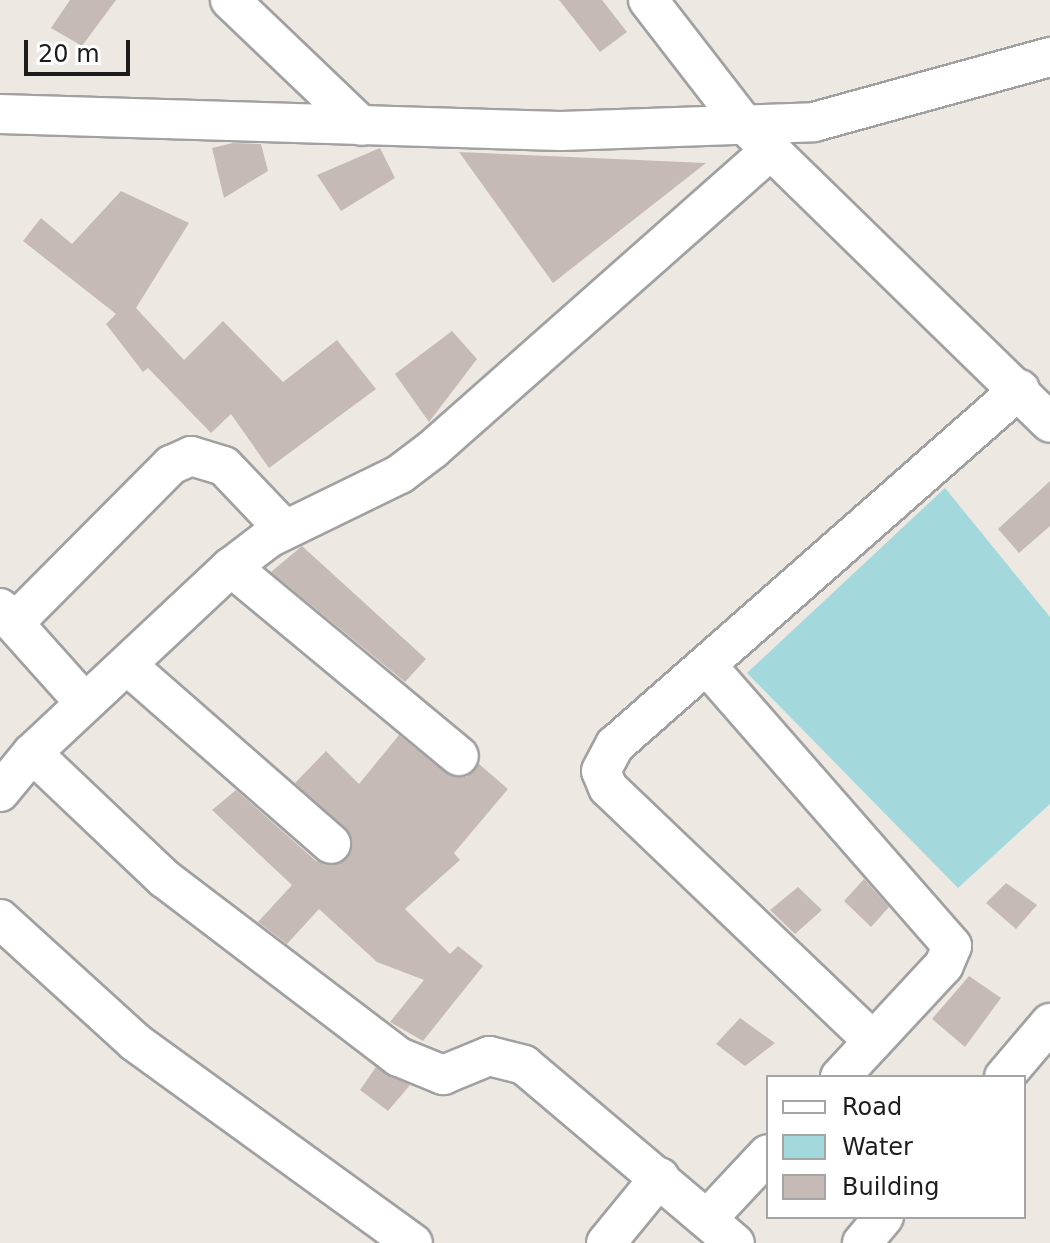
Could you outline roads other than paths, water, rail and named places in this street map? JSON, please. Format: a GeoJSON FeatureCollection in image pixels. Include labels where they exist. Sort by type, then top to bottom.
{"type":"FeatureCollection","features":[{"type":"Feature","properties":{"kind":"street"},"geometry":{"type":"LineString","coordinates":[[230,0],[362,126]]}},
{"type":"Feature","properties":{"kind":"street"},"geometry":{"type":"LineString","coordinates":[[648,0],[743,123],[1020,389],[1050,423]]}},
{"type":"Feature","properties":{"kind":"street"},"geometry":{"type":"LineString","coordinates":[[0,114],[561,131],[814,122],[1050,57]]}},
{"type":"Feature","properties":{"kind":"street"},"geometry":{"type":"LineString","coordinates":[[0,792],[32,753],[231,567],[285,530],[400,474],[433,449],[772,149]]}},
{"type":"Feature","properties":{"kind":"street"},"geometry":{"type":"LineString","coordinates":[[873,1041],[608,788],[604,757],[709,668],[1020,389]]}},
{"type":"Feature","properties":{"kind":"street"},"geometry":{"type":"LineString","coordinates":[[85,703],[7,616],[171,465],[191,456],[224,466],[285,530]]}},
{"type":"Feature","properties":{"kind":"street"},"geometry":{"type":"LineString","coordinates":[[231,567],[459,756]]}},
{"type":"Feature","properties":{"kind":"street"},"geometry":{"type":"LineString","coordinates":[[128,666],[331,844]]}},
{"type":"Feature","properties":{"kind":"street"},"geometry":{"type":"LineString","coordinates":[[709,668],[946,932],[952,946],[944,965],[842,1075]]}},
{"type":"Feature","properties":{"kind":"street"},"geometry":{"type":"LineString","coordinates":[[32,753],[165,879],[399,1057],[443,1075],[489,1056],[524,1065],[722,1230],[766,1157]]}},
{"type":"Feature","properties":{"kind":"street"},"geometry":{"type":"LineString","coordinates":[[0,919],[135,1042],[413,1243]]}},
{"type":"Feature","properties":{"kind":"street"},"geometry":{"type":"LineString","coordinates":[[1006,1075],[1050,1023]]}},
{"type":"Feature","properties":{"kind":"street"},"geometry":{"type":"LineString","coordinates":[[606,1243],[660,1177]]}},
{"type":"Feature","properties":{"kind":"street"},"geometry":{"type":"LineString","coordinates":[[862,1243],[882,1219]]}},
{"type":"Feature","properties":{"kind":"water"},"geometry":{"type":"Polygon","coordinates":[[[945,488],[1050,617],[1050,804],[958,888],[747,673],[945,488]]]}}]}
